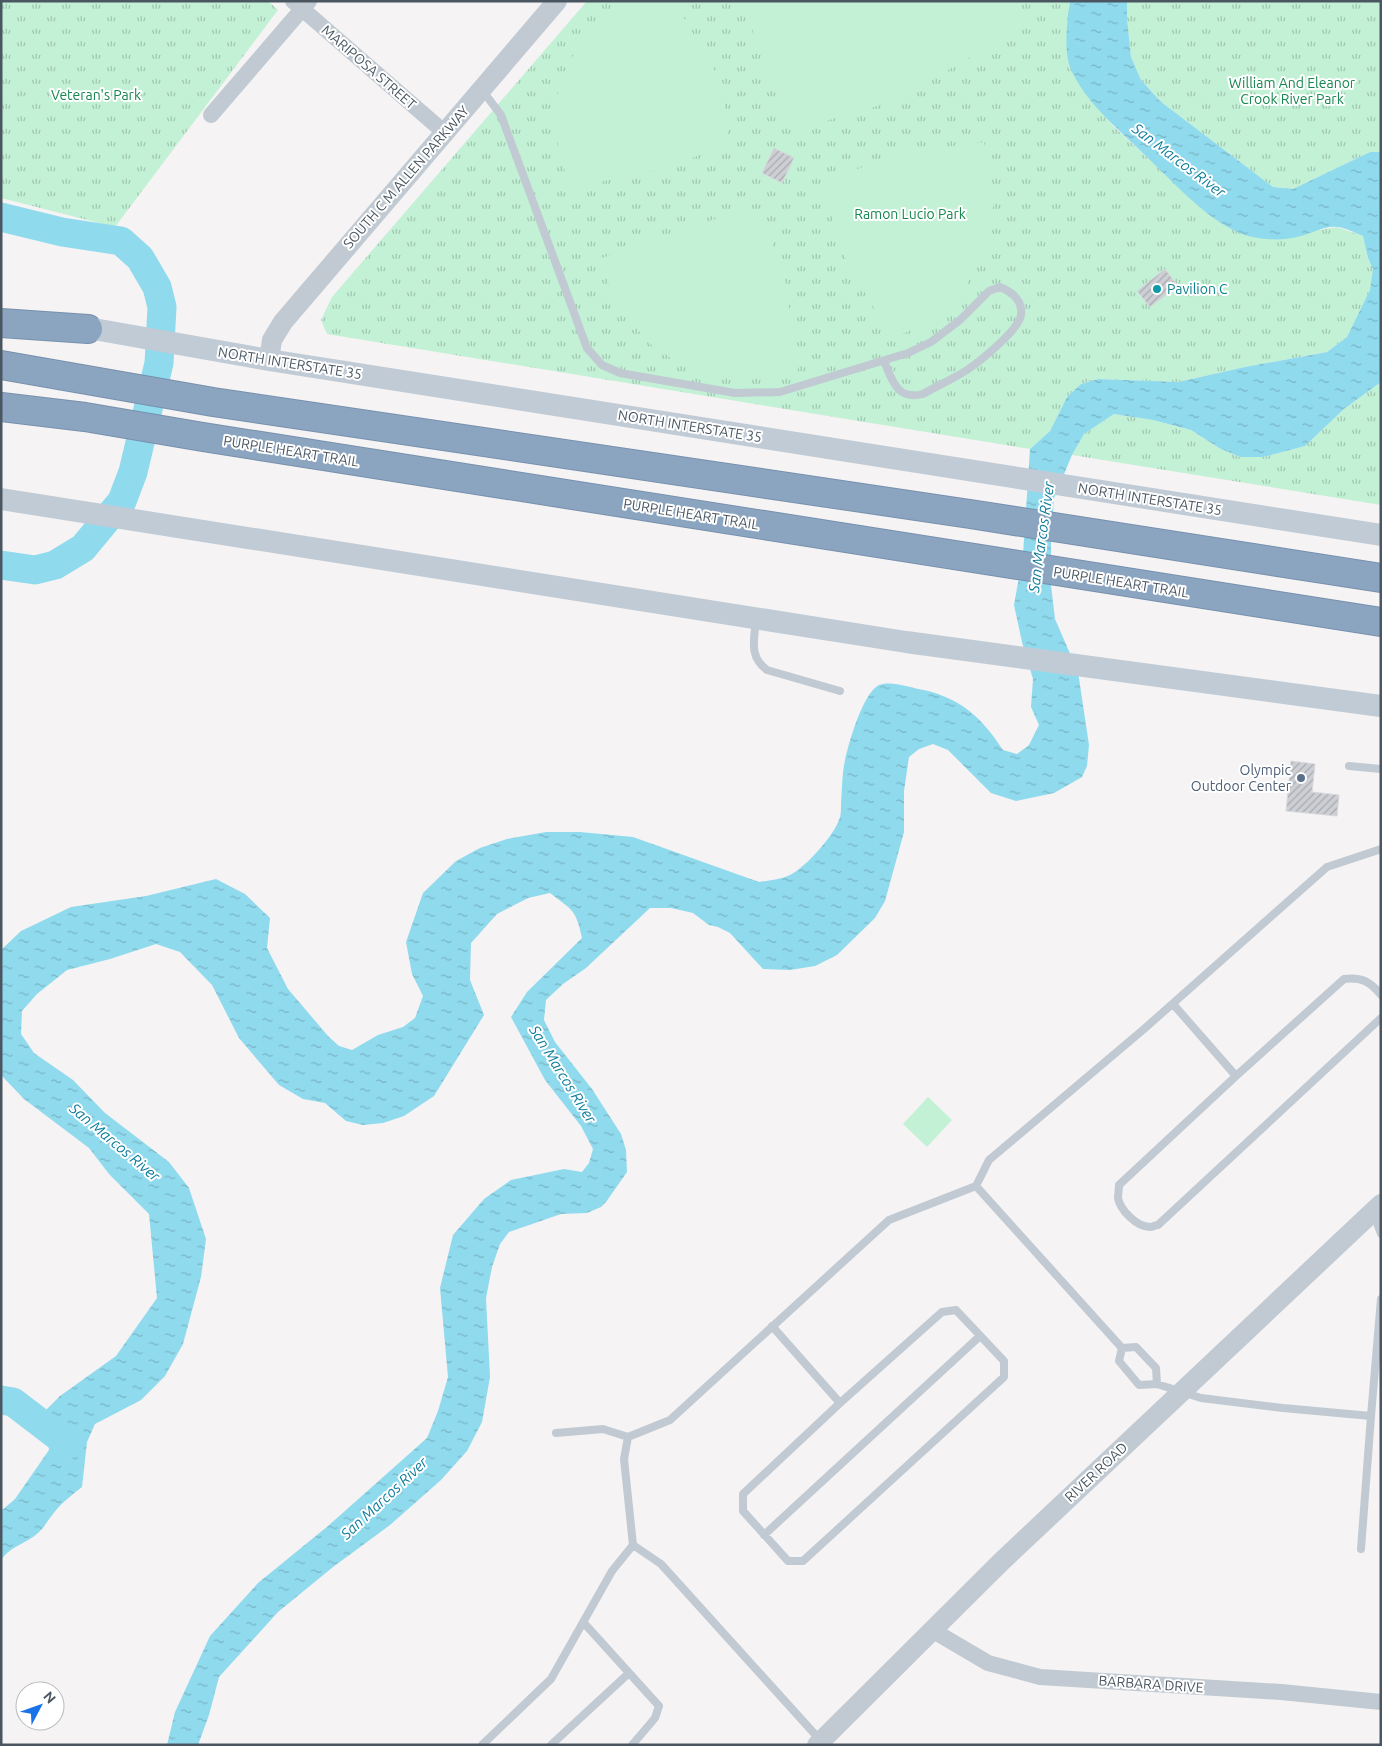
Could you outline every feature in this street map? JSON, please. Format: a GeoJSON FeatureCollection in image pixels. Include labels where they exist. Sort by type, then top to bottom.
{"type":"FeatureCollection","features":[{"type":"Feature","properties":{"kind":"highway"},"geometry":{"type":"LineString","coordinates":[[1,323],[91,328]]}},
{"type":"Feature","properties":{"kind":"highway"},"geometry":{"type":"LineString","coordinates":[[1,364],[213,402],[970,514],[1381,578]]}},
{"type":"Feature","properties":{"kind":"highway","name":"PURPLE HEART TRAIL"},"geometry":{"type":"LineString","coordinates":[[1,407],[85,417],[1381,622]]}},
{"type":"Feature","properties":{"kind":"main road","name":"NORTH INTERSTATE 35"},"geometry":{"type":"LineString","coordinates":[[1,310],[226,353],[1373,534]]}},
{"type":"Feature","properties":{"kind":"main road"},"geometry":{"type":"LineString","coordinates":[[1,499],[906,642],[1381,706]]}},
{"type":"Feature","properties":{"kind":"street","name":"SOUTH C M ALLEN PARKWAY"},"geometry":{"type":"LineString","coordinates":[[269,360],[272,340],[283,322],[557,1]]}},
{"type":"Feature","properties":{"kind":"street"},"geometry":{"type":"LineString","coordinates":[[211,115],[302,4]]}},
{"type":"Feature","properties":{"kind":"street","name":"MARIPOSA STREET"},"geometry":{"type":"LineString","coordinates":[[302,4],[445,133]]}},
{"type":"Feature","properties":{"kind":"street","name":"RIVER ROAD"},"geometry":{"type":"LineString","coordinates":[[819,1743],[1002,1561],[1377,1208]]}},
{"type":"Feature","properties":{"kind":"street","name":"BARBARA DRIVE"},"geometry":{"type":"LineString","coordinates":[[932,1630],[988,1663],[1040,1677],[1281,1692],[1381,1702]]}},
{"type":"Feature","properties":{"kind":"lane"},"geometry":{"type":"LineString","coordinates":[[482,90],[501,115],[588,348],[602,365],[620,373],[735,393],[780,392],[908,353],[930,342],[960,320],[989,291],[1000,287],[1012,292],[1019,302],[1021,316],[1017,324],[996,347],[968,370],[922,394],[916,396],[905,395],[896,387],[884,361]]}},
{"type":"Feature","properties":{"kind":"lane"},"geometry":{"type":"LineString","coordinates":[[756,618],[754,655],[759,664],[767,670],[840,691]]}},
{"type":"Feature","properties":{"kind":"lane"},"geometry":{"type":"LineString","coordinates":[[1348,766],[1381,769]]}},
{"type":"Feature","properties":{"kind":"lane"},"geometry":{"type":"LineString","coordinates":[[556,1433],[604,1428],[628,1437],[670,1420],[889,1220],[976,1186],[989,1160],[1172,1004],[1328,867],[1381,850]]}},
{"type":"Feature","properties":{"kind":"lane"},"geometry":{"type":"LineString","coordinates":[[1381,995],[1369,982],[1360,978],[1344,979],[1119,1185],[1118,1198],[1130,1217],[1149,1227],[1158,1225],[1381,1018]]}},
{"type":"Feature","properties":{"kind":"lane"},"geometry":{"type":"LineString","coordinates":[[1172,1004],[1236,1076]]}},
{"type":"Feature","properties":{"kind":"lane"},"geometry":{"type":"LineString","coordinates":[[976,1186],[1122,1348]]}},
{"type":"Feature","properties":{"kind":"lane"},"geometry":{"type":"LineString","coordinates":[[1377,1208],[1381,1234]]}},
{"type":"Feature","properties":{"kind":"lane"},"geometry":{"type":"LineString","coordinates":[[1360,1549],[1381,1299]]}},
{"type":"Feature","properties":{"kind":"lane"},"geometry":{"type":"LineString","coordinates":[[956,1310],[1004,1361],[1004,1377],[803,1562],[788,1562],[743,1511],[742,1494],[840,1403],[942,1312],[956,1310]]}},
{"type":"Feature","properties":{"kind":"lane"},"geometry":{"type":"LineString","coordinates":[[772,1326],[840,1403]]}},
{"type":"Feature","properties":{"kind":"lane"},"geometry":{"type":"LineString","coordinates":[[764,1535],[980,1336]]}},
{"type":"Feature","properties":{"kind":"lane"},"geometry":{"type":"LineString","coordinates":[[1122,1348],[1136,1347],[1156,1368],[1157,1384]]}},
{"type":"Feature","properties":{"kind":"lane"},"geometry":{"type":"LineString","coordinates":[[1122,1348],[1119,1360],[1139,1385],[1157,1384],[1201,1398],[1371,1416]]}},
{"type":"Feature","properties":{"kind":"lane"},"geometry":{"type":"LineString","coordinates":[[482,1745],[551,1679],[612,1571],[633,1545],[624,1458],[628,1437]]}},
{"type":"Feature","properties":{"kind":"lane"},"geometry":{"type":"LineString","coordinates":[[633,1545],[661,1564],[819,1743]]}},
{"type":"Feature","properties":{"kind":"lane"},"geometry":{"type":"LineString","coordinates":[[584,1623],[659,1706],[655,1718],[632,1745]]}},
{"type":"Feature","properties":{"kind":"lane"},"geometry":{"type":"LineString","coordinates":[[551,1745],[629,1673]]}},
{"type":"Feature","properties":{"kind":"green space","name":"Veteran's Park"},"geometry":{"type":"Polygon","coordinates":[[[1,1],[268,1],[278,10],[115,227],[1,198],[1,1]]]}},
{"type":"Feature","properties":{"kind":"green space","name":"Ramon Lucio Park"},"geometry":{"type":"Polygon","coordinates":[[[587,1],[1070,1],[1069,8],[1091,100],[1113,126],[1149,159],[1319,230],[1337,227],[1363,236],[1368,258],[1373,269],[1371,290],[1347,337],[1327,352],[1178,382],[1098,379],[1081,384],[1067,397],[1050,431],[1030,449],[327,334],[321,320],[332,297],[587,1]]]}},
{"type":"Feature","properties":{"kind":"green space"},"geometry":{"type":"Polygon","coordinates":[[[624,1],[674,1],[720,80],[729,130],[721,146],[668,168],[570,188],[560,153],[554,118],[562,80],[576,51],[592,27],[602,16],[624,1]]]}},
{"type":"Feature","properties":{"kind":"green space"},"geometry":{"type":"Polygon","coordinates":[[[748,1],[1011,1],[1023,27],[894,101],[806,127],[785,116],[754,38],[748,1]]]}},
{"type":"Feature","properties":{"kind":"green space","name":"William And Eleanor Crook River Park"},"geometry":{"type":"Polygon","coordinates":[[[1127,1],[1381,1],[1381,152],[1370,152],[1293,189],[1273,187],[1160,101],[1141,80],[1131,57],[1127,1]]]}},
{"type":"Feature","properties":{"kind":"green space"},"geometry":{"type":"Polygon","coordinates":[[[984,142],[993,186],[993,223],[985,255],[963,290],[937,314],[916,328],[891,339],[844,255],[825,196],[834,178],[891,156],[984,142]]]}},
{"type":"Feature","properties":{"kind":"green space"},"geometry":{"type":"Polygon","coordinates":[[[747,208],[763,217],[785,279],[798,370],[765,376],[735,376],[706,372],[674,360],[649,343],[617,305],[599,259],[747,208]]]}},
{"type":"Feature","properties":{"kind":"green space"},"geometry":{"type":"Polygon","coordinates":[[[1381,382],[1381,505],[1072,455],[1084,434],[1114,414],[1153,420],[1191,430],[1219,448],[1240,457],[1263,457],[1305,446],[1344,409],[1381,382]]]}},
{"type":"Feature","properties":{"kind":"green space"},"geometry":{"type":"Polygon","coordinates":[[[928,1097],[952,1120],[927,1147],[903,1124],[928,1097]]]}},
{"type":"Feature","properties":{"kind":"water","name":"San Marcos River"},"geometry":{"type":"Polygon","coordinates":[[[1070,1],[1127,1],[1131,57],[1141,80],[1160,101],[1273,187],[1293,189],[1370,152],[1381,152],[1381,382],[1344,409],[1305,446],[1263,457],[1240,457],[1219,448],[1191,430],[1153,420],[1114,414],[1084,434],[1072,455],[1054,498],[1051,540],[1051,585],[1055,619],[1078,672],[1089,745],[1087,766],[1082,777],[1054,793],[1016,801],[991,793],[948,750],[933,744],[919,749],[909,757],[904,791],[904,832],[885,901],[875,918],[837,955],[815,966],[790,970],[763,969],[730,933],[709,925],[693,913],[671,908],[650,908],[586,968],[563,984],[546,1000],[544,1020],[555,1042],[592,1089],[621,1134],[626,1150],[627,1172],[601,1207],[587,1213],[561,1214],[509,1232],[500,1244],[492,1267],[486,1298],[490,1377],[482,1422],[467,1451],[441,1480],[390,1525],[333,1567],[278,1612],[219,1677],[209,1715],[198,1745],[167,1745],[175,1712],[210,1636],[258,1583],[328,1526],[427,1438],[438,1411],[448,1377],[440,1288],[453,1235],[484,1199],[511,1180],[564,1169],[582,1172],[589,1163],[593,1149],[581,1126],[545,1080],[511,1017],[527,992],[582,938],[578,921],[572,911],[550,893],[528,898],[497,914],[471,943],[470,980],[484,1015],[434,1096],[404,1116],[383,1123],[363,1125],[346,1121],[325,1103],[303,1099],[279,1085],[239,1038],[212,985],[180,952],[156,944],[67,970],[37,994],[22,1011],[21,1034],[34,1053],[73,1080],[105,1113],[169,1162],[189,1188],[206,1239],[201,1277],[183,1344],[165,1376],[141,1400],[95,1424],[87,1442],[82,1487],[59,1506],[37,1534],[11,1550],[1,1560],[1,1511],[15,1499],[49,1450],[44,1412],[60,1396],[116,1356],[157,1298],[149,1214],[109,1174],[89,1148],[24,1099],[1,1075],[1,950],[21,931],[71,907],[146,896],[216,879],[245,894],[270,918],[267,948],[288,989],[328,1036],[339,1046],[352,1050],[378,1035],[403,1027],[415,1018],[423,996],[412,974],[406,942],[423,893],[456,861],[480,848],[507,839],[546,832],[580,832],[633,837],[759,882],[787,876],[801,868],[814,855],[836,826],[841,815],[844,765],[853,730],[862,708],[873,690],[879,685],[889,683],[937,694],[960,705],[979,719],[1003,750],[1017,754],[1029,745],[1039,725],[1031,707],[1033,679],[1014,605],[1023,555],[1030,449],[1050,431],[1067,397],[1081,384],[1098,379],[1178,382],[1327,352],[1347,337],[1370,290],[1373,269],[1368,258],[1363,236],[1347,229],[1329,227],[1295,238],[1281,239],[1248,236],[1221,223],[1195,203],[1107,119],[1079,85],[1069,65],[1067,56],[1067,28],[1070,1]]]}},
{"type":"Feature","properties":{"kind":"building"},"geometry":{"type":"Polygon","coordinates":[[[774,148],[794,158],[782,183],[762,173],[774,148]]]}},
{"type":"Feature","properties":{"kind":"building","name":"Pavilion C"},"geometry":{"type":"Polygon","coordinates":[[[1165,269],[1178,286],[1150,307],[1137,291],[1165,269]]]}},
{"type":"Feature","properties":{"kind":"building","name":"Olympic Outdoor Center"},"geometry":{"type":"Polygon","coordinates":[[[1291,761],[1315,764],[1312,792],[1339,795],[1337,816],[1286,811],[1291,761]]]}},
{"type":"Feature","properties":{"kind":"waterway"},"geometry":{"type":"LineString","coordinates":[[1,217],[62,232],[121,241],[140,258],[157,287],[162,307],[159,363],[133,472],[122,501],[83,548],[55,565],[35,570],[1,565]]}},
{"type":"Feature","properties":{"kind":"waterway"},"geometry":{"type":"LineString","coordinates":[[1,1400],[13,1402],[68,1444]]}},
{"type":"Feature","properties":{"kind":"place","name":"Pavilion C"},"geometry":{"type":"Point","coordinates":[1157,289]}},
{"type":"Feature","properties":{"kind":"place","name":"Olympic Outdoor Center"},"geometry":{"type":"Point","coordinates":[1301,778]}}]}
